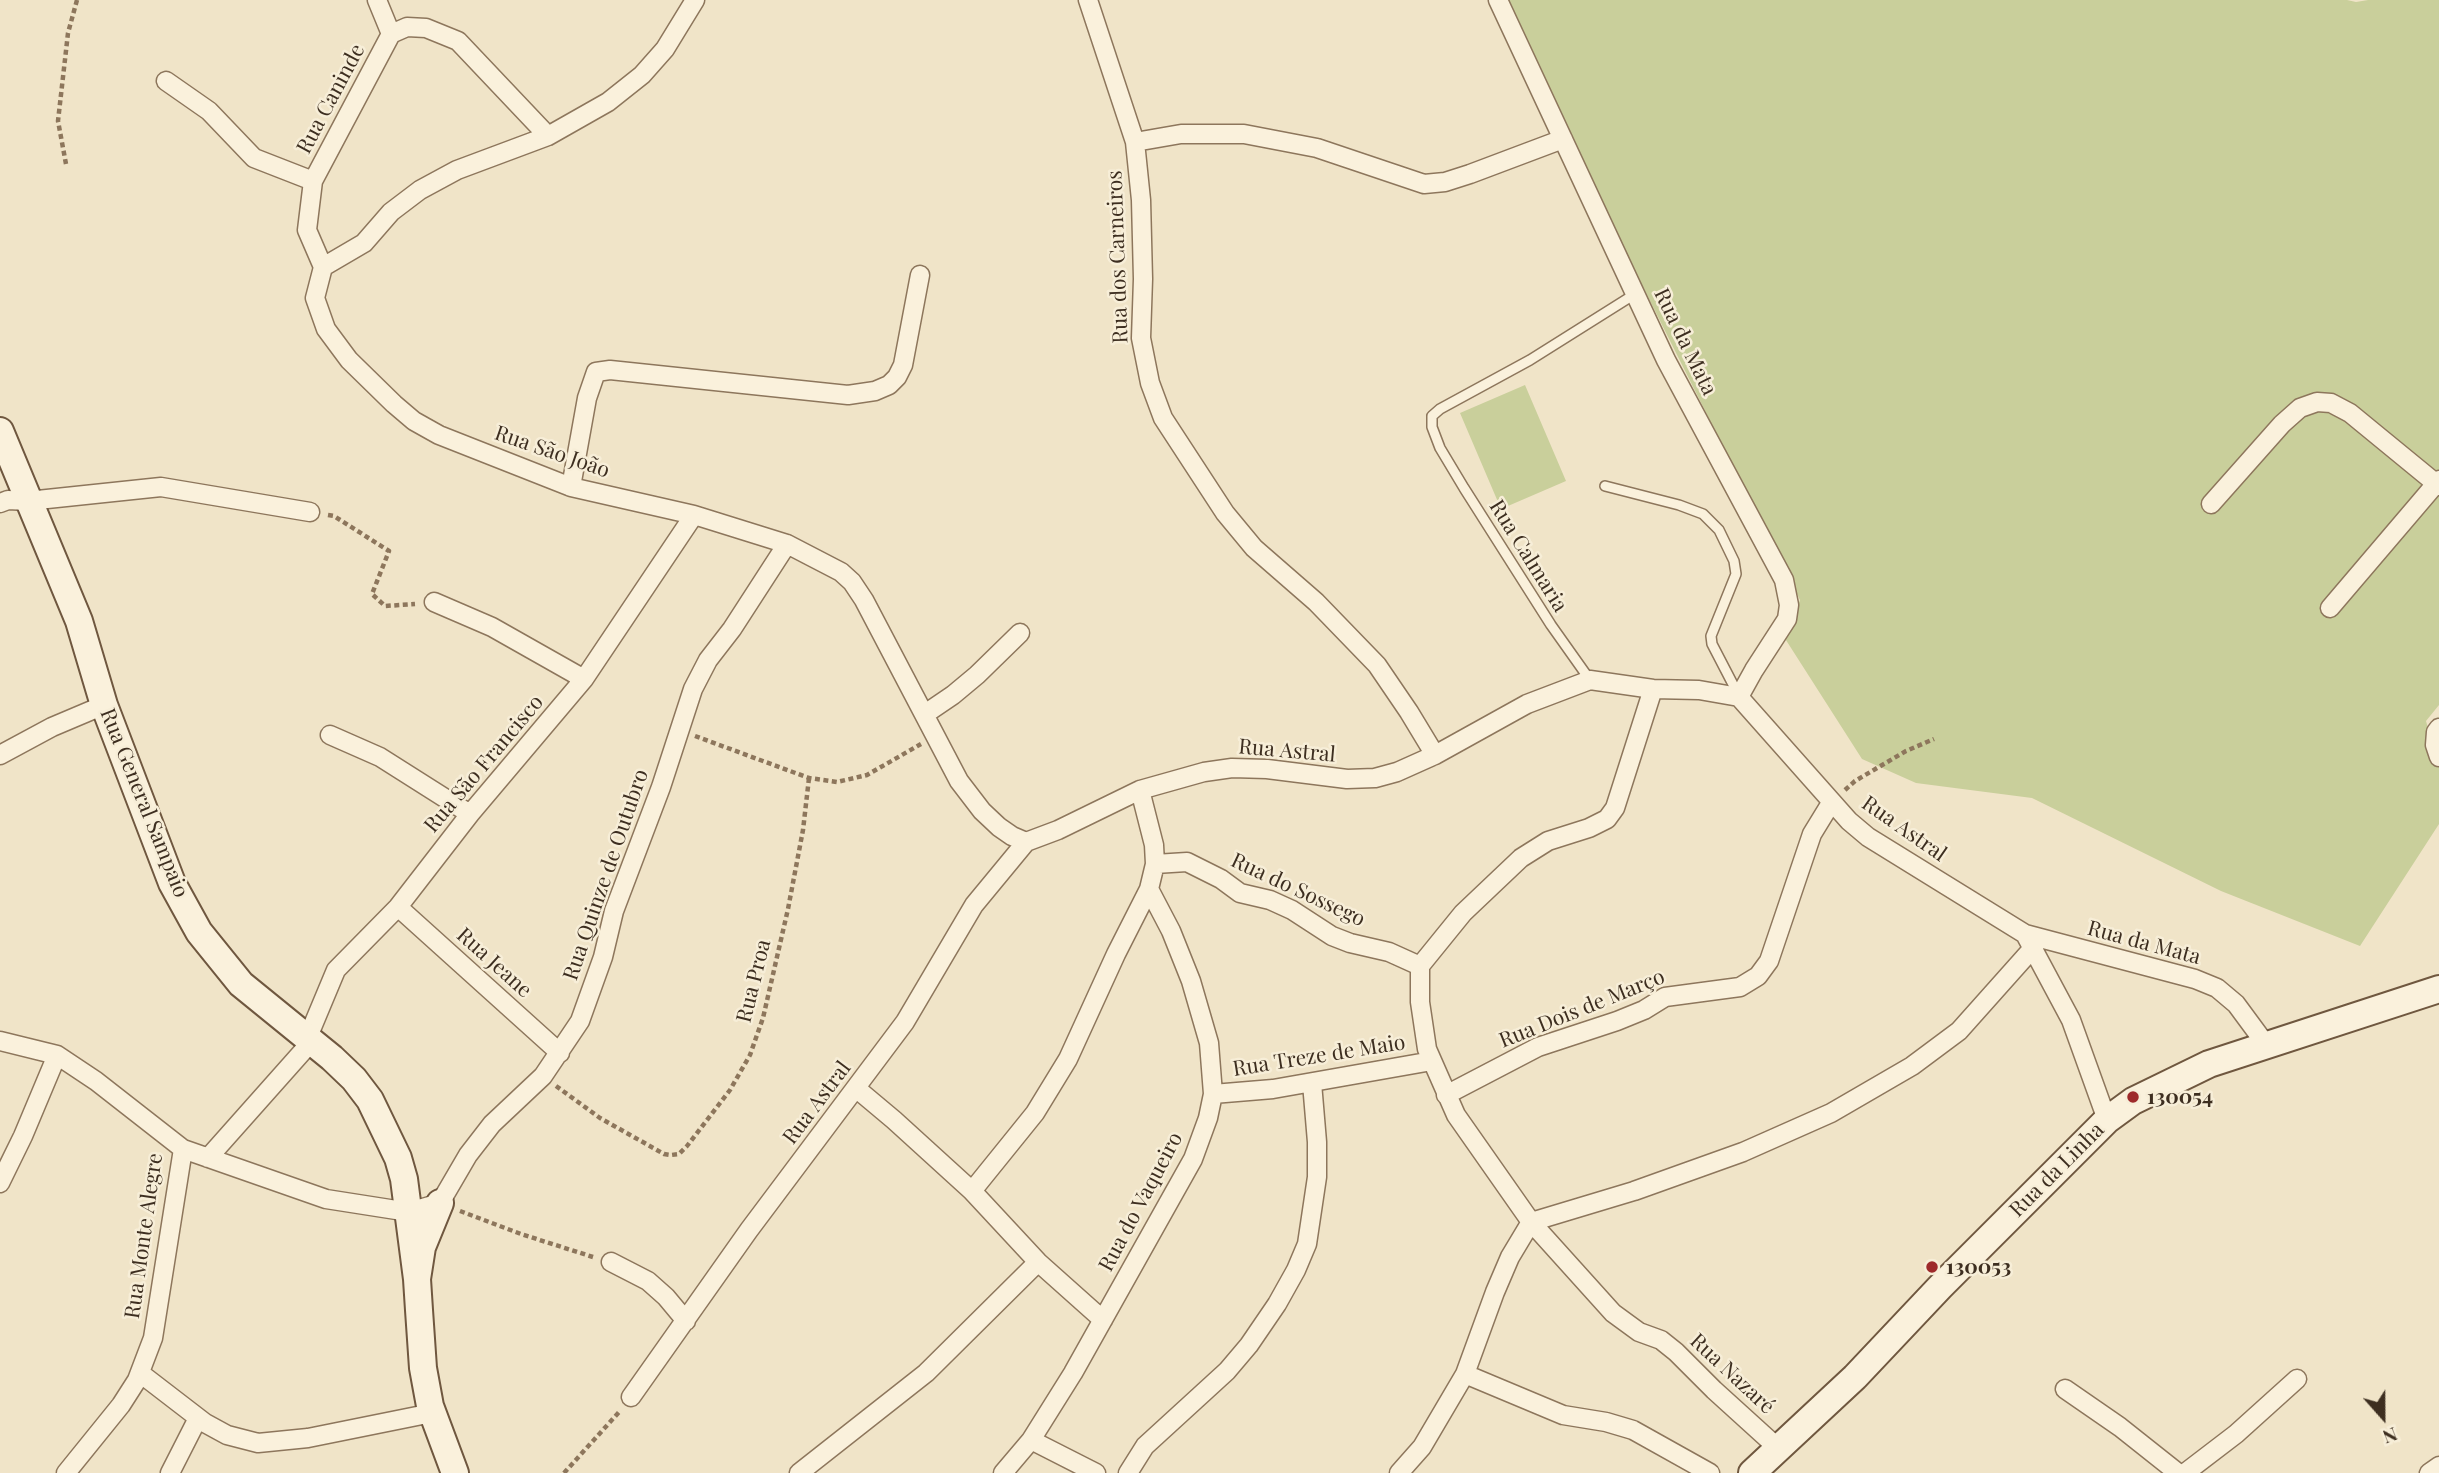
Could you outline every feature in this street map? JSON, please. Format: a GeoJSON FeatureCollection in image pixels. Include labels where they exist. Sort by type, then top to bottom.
{"type":"FeatureCollection","features":[{"type":"Feature","properties":{"kind":"street","name":"Rua Caninde"},"geometry":{"type":"LineString","coordinates":[[313,181],[391,34],[377,0]]}},
{"type":"Feature","properties":{"kind":"street"},"geometry":{"type":"LineString","coordinates":[[166,81],[209,111],[254,158],[313,181],[307,230],[323,267],[364,243],[391,212],[420,190],[457,170],[548,136],[608,102],[642,75],[665,49],[695,0]]}},
{"type":"Feature","properties":{"kind":"street","name":"Rua dos Carneiros"},"geometry":{"type":"LineString","coordinates":[[1088,0],[1135,142],[1141,200],[1143,279],[1140,338],[1150,383],[1163,418],[1225,513],[1254,548],[1316,602],[1377,665],[1435,755]]}},
{"type":"Feature","properties":{"kind":"street","name":"Rua da Mata"},"geometry":{"type":"LineString","coordinates":[[1498,0],[1666,360],[1772,557],[1787,591],[1787,619],[1740,697]]}},
{"type":"Feature","properties":{"kind":"street"},"geometry":{"type":"LineString","coordinates":[[391,34],[407,27],[426,29],[458,41],[548,136]]}},
{"type":"Feature","properties":{"kind":"street"},"geometry":{"type":"LineString","coordinates":[[1135,142],[1181,134],[1244,134],[1317,148],[1424,184],[1445,182],[1470,174],[1563,139]]}},
{"type":"Feature","properties":{"kind":"street","name":"Rua São João"},"geometry":{"type":"LineString","coordinates":[[323,267],[315,298],[326,329],[349,360],[414,421],[439,435],[571,486],[694,515],[787,544],[841,572],[852,582],[864,600],[959,781],[999,828],[1026,842]]}},
{"type":"Feature","properties":{"kind":"street"},"geometry":{"type":"LineString","coordinates":[[571,486],[587,398],[596,372],[610,370],[848,395],[875,391],[897,377],[903,365],[920,275]]}},
{"type":"Feature","properties":{"kind":"street"},"geometry":{"type":"LineString","coordinates":[[2211,504],[2282,424],[2300,408],[2317,402],[2331,403],[2350,413],[2438,483],[2330,608]]}},
{"type":"Feature","properties":{"kind":"street","name":"Rua General Sampaio"},"geometry":{"type":"LineString","coordinates":[[0,430],[79,621],[104,705],[172,883],[199,932],[241,984],[310,1039],[354,1079],[370,1100],[398,1158],[404,1179],[417,1279],[423,1368],[432,1413],[454,1473]]}},
{"type":"Feature","properties":{"kind":"street"},"geometry":{"type":"LineString","coordinates":[[0,503],[8,500],[28,501],[161,487],[310,512]]}},
{"type":"Feature","properties":{"kind":"street","name":"Rua São Francisco"},"geometry":{"type":"LineString","coordinates":[[208,1157],[310,1039],[336,970],[398,907],[470,814],[584,680],[694,515]]}},
{"type":"Feature","properties":{"kind":"street","name":"Rua Quinze de Outubro"},"geometry":{"type":"LineString","coordinates":[[440,1203],[468,1155],[492,1124],[543,1076],[580,1021],[603,957],[614,911],[661,787],[693,688],[787,544]]}},
{"type":"Feature","properties":{"kind":"street"},"geometry":{"type":"LineString","coordinates":[[434,602],[492,627],[584,680]]}},
{"type":"Feature","properties":{"kind":"street"},"geometry":{"type":"LineString","coordinates":[[925,714],[977,675],[1020,633]]}},
{"type":"Feature","properties":{"kind":"street","name":"Rua Astral"},"geometry":{"type":"LineString","coordinates":[[631,1397],[749,1230],[905,1023],[974,905],[1026,842],[1058,830],[1140,790],[1174,778],[1232,768],[1267,769],[1347,779],[1375,778],[1397,772],[1435,755],[1527,704],[1590,680],[1653,689],[1699,690],[1740,697],[1831,803],[1868,836],[2029,941]]}},
{"type":"Feature","properties":{"kind":"street"},"geometry":{"type":"LineString","coordinates":[[1420,966],[1463,913],[1521,858],[1548,841],[1589,828],[1607,819],[1615,808],[1653,689]]}},
{"type":"Feature","properties":{"kind":"street"},"geometry":{"type":"LineString","coordinates":[[0,755],[52,727],[104,705]]}},
{"type":"Feature","properties":{"kind":"street"},"geometry":{"type":"LineString","coordinates":[[2439,728],[2435,745],[2439,757]]}},
{"type":"Feature","properties":{"kind":"street"},"geometry":{"type":"LineString","coordinates":[[330,735],[380,757],[470,814]]}},
{"type":"Feature","properties":{"kind":"street"},"geometry":{"type":"LineString","coordinates":[[972,1191],[1035,1113],[1068,1059],[1149,889],[1155,864],[1152,831],[1140,790]]}},
{"type":"Feature","properties":{"kind":"street","name":"Rua Dois de Março"},"geometry":{"type":"LineString","coordinates":[[1446,1095],[1538,1047],[1617,1021],[1644,1010],[1665,997],[1740,986],[1758,976],[1769,961],[1812,834],[1831,803]]}},
{"type":"Feature","properties":{"kind":"street","name":"Rua do Sossego"},"geometry":{"type":"LineString","coordinates":[[1155,864],[1187,862],[1221,879],[1240,893],[1270,900],[1292,910],[1332,936],[1389,952],[1420,966]]}},
{"type":"Feature","properties":{"kind":"street","name":"Rua do Vaqueiro"},"geometry":{"type":"LineString","coordinates":[[1003,1473],[1031,1440],[1103,1320],[1193,1159],[1208,1118],[1213,1094],[1209,1043],[1191,981],[1171,930],[1149,889]]}},
{"type":"Feature","properties":{"kind":"street","name":"Rua Jeane"},"geometry":{"type":"LineString","coordinates":[[398,907],[560,1053]]}},
{"type":"Feature","properties":{"kind":"street"},"geometry":{"type":"LineString","coordinates":[[1399,1473],[1422,1447],[1465,1374],[1510,1257],[1531,1222],[1634,1191],[1743,1152],[1831,1113],[1912,1066],[1959,1031],[2029,941],[2071,1020],[2107,1120]]}},
{"type":"Feature","properties":{"kind":"street","name":"Rua da Mata"},"geometry":{"type":"LineString","coordinates":[[2029,941],[2195,979],[2217,988],[2236,1004],[2267,1046]]}},
{"type":"Feature","properties":{"kind":"street","name":"Rua Nazaré"},"geometry":{"type":"LineString","coordinates":[[1420,966],[1420,1002],[1427,1049],[1446,1095],[1456,1115],[1531,1222],[1613,1313],[1639,1332],[1661,1340],[1676,1352],[1779,1449]]}},
{"type":"Feature","properties":{"kind":"street","name":"Rua da Linha"},"geometry":{"type":"LineString","coordinates":[[1752,1473],[1855,1377],[1940,1287],[2107,1120],[2133,1101],[2209,1064],[2439,989]]}},
{"type":"Feature","properties":{"kind":"street","name":"Rua Monte Alegre"},"geometry":{"type":"LineString","coordinates":[[0,1041],[57,1055],[96,1081],[183,1149],[153,1338],[140,1373],[121,1405],[66,1473]]}},
{"type":"Feature","properties":{"kind":"street"},"geometry":{"type":"LineString","coordinates":[[0,1184],[57,1055]]}},
{"type":"Feature","properties":{"kind":"street","name":"Rua Treze de Maio"},"geometry":{"type":"LineString","coordinates":[[1213,1094],[1244,1093],[1312,1083],[1432,1061]]}},
{"type":"Feature","properties":{"kind":"street"},"geometry":{"type":"LineString","coordinates":[[1128,1473],[1145,1446],[1227,1371],[1249,1345],[1296,1270],[1307,1244],[1317,1177],[1312,1083]]}},
{"type":"Feature","properties":{"kind":"street"},"geometry":{"type":"LineString","coordinates":[[857,1089],[894,1119],[972,1191],[1038,1262],[1103,1320]]}},
{"type":"Feature","properties":{"kind":"street"},"geometry":{"type":"LineString","coordinates":[[183,1149],[326,1199],[409,1212],[440,1203]]}},
{"type":"Feature","properties":{"kind":"street","name":"Rua General Sampaio"},"geometry":{"type":"LineString","coordinates":[[417,1279],[422,1247],[440,1203]]}},
{"type":"Feature","properties":{"kind":"street"},"geometry":{"type":"LineString","coordinates":[[611,1262],[648,1281],[686,1321]]}},
{"type":"Feature","properties":{"kind":"street"},"geometry":{"type":"LineString","coordinates":[[800,1473],[926,1373],[1038,1262]]}},
{"type":"Feature","properties":{"kind":"street"},"geometry":{"type":"LineString","coordinates":[[140,1373],[198,1418],[228,1435],[258,1443],[308,1438],[432,1413]]}},
{"type":"Feature","properties":{"kind":"street"},"geometry":{"type":"LineString","coordinates":[[1465,1374],[1563,1415],[1606,1422],[1633,1430],[1710,1473]]}},
{"type":"Feature","properties":{"kind":"street"},"geometry":{"type":"LineString","coordinates":[[2185,1473],[2236,1434],[2297,1379]]}},
{"type":"Feature","properties":{"kind":"street"},"geometry":{"type":"LineString","coordinates":[[2065,1389],[2120,1427],[2178,1473]]}},
{"type":"Feature","properties":{"kind":"street"},"geometry":{"type":"LineString","coordinates":[[170,1473],[198,1418]]}},
{"type":"Feature","properties":{"kind":"street"},"geometry":{"type":"LineString","coordinates":[[1031,1440],[1096,1473]]}},
{"type":"Feature","properties":{"kind":"street"},"geometry":{"type":"LineString","coordinates":[[2429,1473],[2439,1466]]}},
{"type":"Feature","properties":{"kind":"lane","name":"Rua Calmaria"},"geometry":{"type":"LineString","coordinates":[[1590,680],[1551,625],[1440,447],[1432,427],[1432,416],[1440,409],[1530,360],[1635,294]]}},
{"type":"Feature","properties":{"kind":"lane"},"geometry":{"type":"LineString","coordinates":[[1605,486],[1703,514],[1718,530],[1734,561],[1736,574],[1711,636],[1712,644],[1740,697]]}},
{"type":"Feature","properties":{"kind":"path"},"geometry":{"type":"LineString","coordinates":[[66,164],[58,121],[68,33],[77,0]]}},
{"type":"Feature","properties":{"kind":"path"},"geometry":{"type":"LineString","coordinates":[[310,512],[334,516],[389,551],[372,594],[385,606],[434,602]]}},
{"type":"Feature","properties":{"kind":"path"},"geometry":{"type":"LineString","coordinates":[[678,729],[809,778],[837,782],[867,775],[934,737]]}},
{"type":"Feature","properties":{"kind":"path"},"geometry":{"type":"LineString","coordinates":[[1831,803],[1855,781],[1906,751],[1934,739]]}},
{"type":"Feature","properties":{"kind":"path","name":"Rua Proa"},"geometry":{"type":"LineString","coordinates":[[543,1076],[600,1118],[664,1154],[679,1154],[687,1146],[730,1090],[750,1055],[763,1018],[803,830],[809,778]]}},
{"type":"Feature","properties":{"kind":"path"},"geometry":{"type":"LineString","coordinates":[[440,1203],[521,1234],[611,1262]]}},
{"type":"Feature","properties":{"kind":"path"},"geometry":{"type":"LineString","coordinates":[[564,1473],[610,1424],[631,1397]]}},
{"type":"Feature","properties":{"kind":"green space"},"geometry":{"type":"Polygon","coordinates":[[[1499,0],[2439,0],[2439,705],[2426,721],[2439,767],[2439,824],[2360,946],[2221,891],[2032,798],[1916,783],[1862,759],[1784,637],[1800,600],[1499,0]]]}},
{"type":"Feature","properties":{"kind":"green space"},"geometry":{"type":"Polygon","coordinates":[[[1525,385],[1566,481],[1501,509],[1460,413],[1525,385]]]}},
{"type":"Feature","properties":{"kind":"place","name":"130054"},"geometry":{"type":"Point","coordinates":[2133,1097]}},
{"type":"Feature","properties":{"kind":"place","name":"130053"},"geometry":{"type":"Point","coordinates":[1932,1267]}}]}
